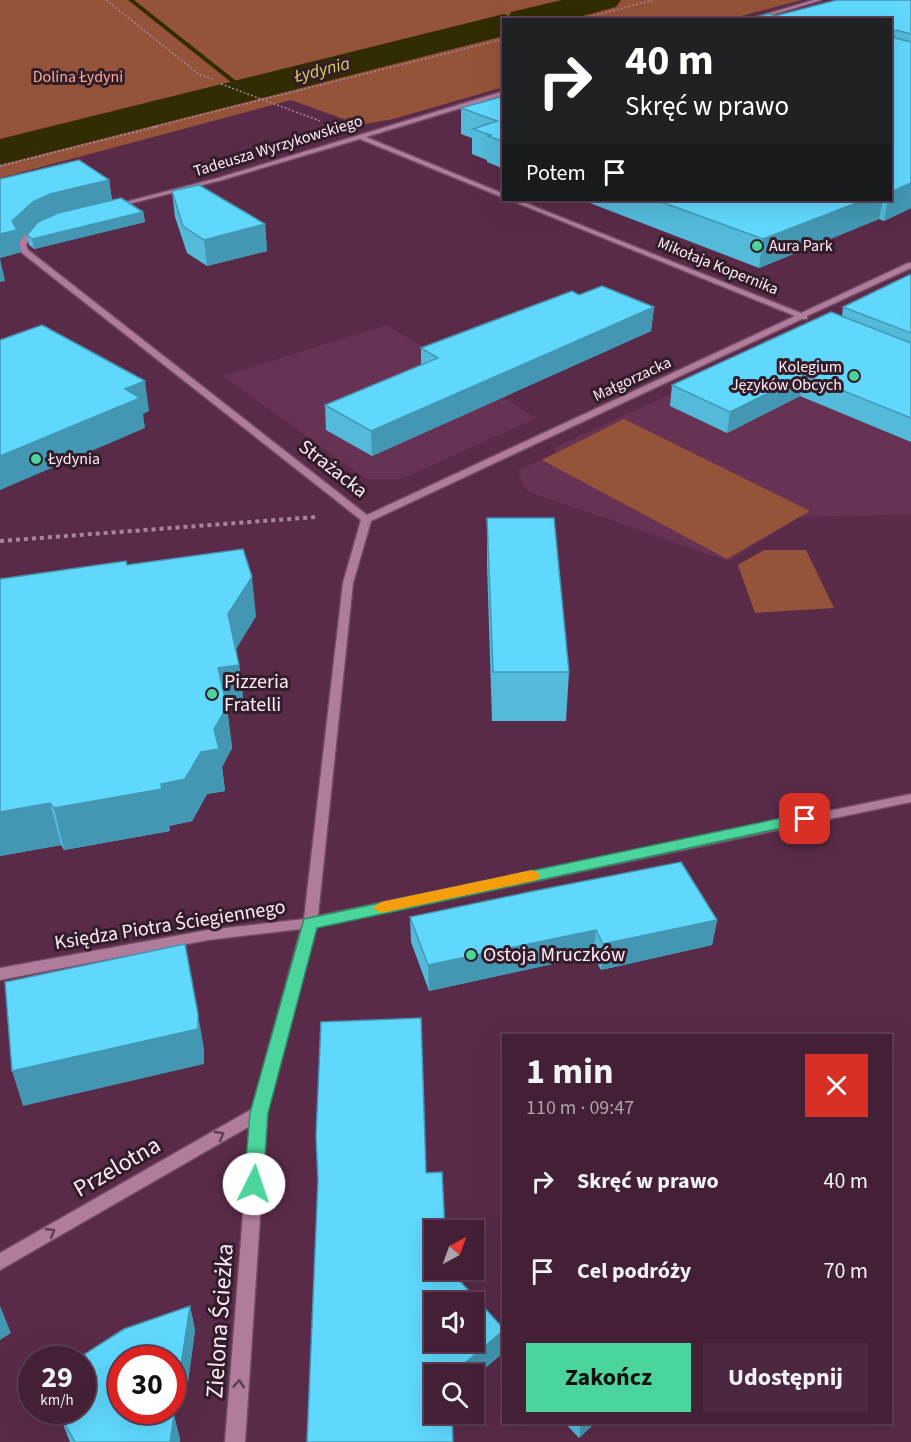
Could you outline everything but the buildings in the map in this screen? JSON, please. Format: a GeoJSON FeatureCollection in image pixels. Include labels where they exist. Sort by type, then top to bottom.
{"type":"FeatureCollection","features":[{"type":"Feature","properties":{"kind":"street"},"geometry":{"type":"LineString","coordinates":[[756,18],[819,0]]}},
{"type":"Feature","properties":{"kind":"street","name":"Tadeusza Wyrzykowskiego"},"geometry":{"type":"LineString","coordinates":[[105,208],[220,179],[502,94]]}},
{"type":"Feature","properties":{"kind":"street"},"geometry":{"type":"LineString","coordinates":[[359,136],[502,195]]}},
{"type":"Feature","properties":{"kind":"street","name":"Mikołaja Kopernika"},"geometry":{"type":"LineString","coordinates":[[515,201],[811,320]]}},
{"type":"Feature","properties":{"kind":"street","name":"Strażacka"},"geometry":{"type":"LineString","coordinates":[[51,222],[31,231],[22,245],[25,250],[366,519],[348,583],[310,923]]}},
{"type":"Feature","properties":{"kind":"street","name":"Małgorzacka"},"geometry":{"type":"LineString","coordinates":[[366,519],[911,265]]}},
{"type":"Feature","properties":{"kind":"street","name":"Księdza Piotra Ściegiennego"},"geometry":{"type":"LineString","coordinates":[[0,974],[208,935],[310,923],[911,798]]}},
{"type":"Feature","properties":{"kind":"street","name":"Zielona Ścieżka"},"geometry":{"type":"LineString","coordinates":[[235,1442],[259,1113],[310,923]]}},
{"type":"Feature","properties":{"kind":"street","name":"Przelotna"},"geometry":{"type":"LineString","coordinates":[[0,1262],[259,1113]]}},
{"type":"Feature","properties":{"kind":"path"},"geometry":{"type":"LineString","coordinates":[[106,0],[200,75],[213,78]]}},
{"type":"Feature","properties":{"kind":"path"},"geometry":{"type":"LineString","coordinates":[[586,18],[653,0]]}},
{"type":"Feature","properties":{"kind":"path"},"geometry":{"type":"LineString","coordinates":[[0,166],[502,40]]}},
{"type":"Feature","properties":{"kind":"path"},"geometry":{"type":"LineString","coordinates":[[221,84],[359,136]]}},
{"type":"Feature","properties":{"kind":"path"},"geometry":{"type":"LineString","coordinates":[[0,541],[324,516],[366,519]]}},
{"type":"Feature","properties":{"kind":"shaded area"},"geometry":{"type":"Polygon","coordinates":[[[387,325],[536,418],[401,479],[366,479],[223,376],[387,325]]]}},
{"type":"Feature","properties":{"kind":"shaded area"},"geometry":{"type":"Polygon","coordinates":[[[793,337],[911,386],[911,514],[800,517],[728,561],[527,491],[517,471],[556,452],[554,448],[793,337]]]}},
{"type":"Feature","properties":{"kind":"green space","name":"Dolina Łydyni"},"geometry":{"type":"Polygon","coordinates":[[[0,0],[802,0],[734,18],[502,18],[502,88],[393,119],[360,125],[291,100],[0,178],[0,0]]]}},
{"type":"Feature","properties":{"kind":"green space"},"geometry":{"type":"Polygon","coordinates":[[[624,419],[810,511],[727,559],[542,460],[624,419]]]}},
{"type":"Feature","properties":{"kind":"green space"},"geometry":{"type":"Polygon","coordinates":[[[764,550],[806,550],[834,608],[755,613],[738,565],[764,550]]]}},
{"type":"Feature","properties":{"kind":"waterway"},"geometry":{"type":"LineString","coordinates":[[131,0],[243,89]]}},
{"type":"Feature","properties":{"kind":"waterway","name":"Łydynia"},"geometry":{"type":"LineString","coordinates":[[532,18],[604,0]]}},
{"type":"Feature","properties":{"kind":"waterway","name":"Łydynia"},"geometry":{"type":"LineString","coordinates":[[0,152],[502,26]]}},
{"type":"Feature","properties":{"kind":"slow traffic"},"geometry":{"type":"LineString","coordinates":[[381,908],[532,876]]}},
{"type":"Feature","properties":{"kind":"place","name":"Aura Park"},"geometry":{"type":"Point","coordinates":[757,246]}},
{"type":"Feature","properties":{"kind":"place","name":"Kolegium Języków Obcych"},"geometry":{"type":"Point","coordinates":[854,376]}},
{"type":"Feature","properties":{"kind":"place","name":"Łydynia"},"geometry":{"type":"Point","coordinates":[36,459]}},
{"type":"Feature","properties":{"kind":"place","name":"Pizzeria Fratelli"},"geometry":{"type":"Point","coordinates":[212,694]}},
{"type":"Feature","properties":{"kind":"place","name":"Ostoja Mruczków"},"geometry":{"type":"Point","coordinates":[471,955]}},
{"type":"Feature","properties":{"kind":"route"},"geometry":{"type":"LineString","coordinates":[[254,1184],[259,1113],[310,923],[805,819]]}}]}
